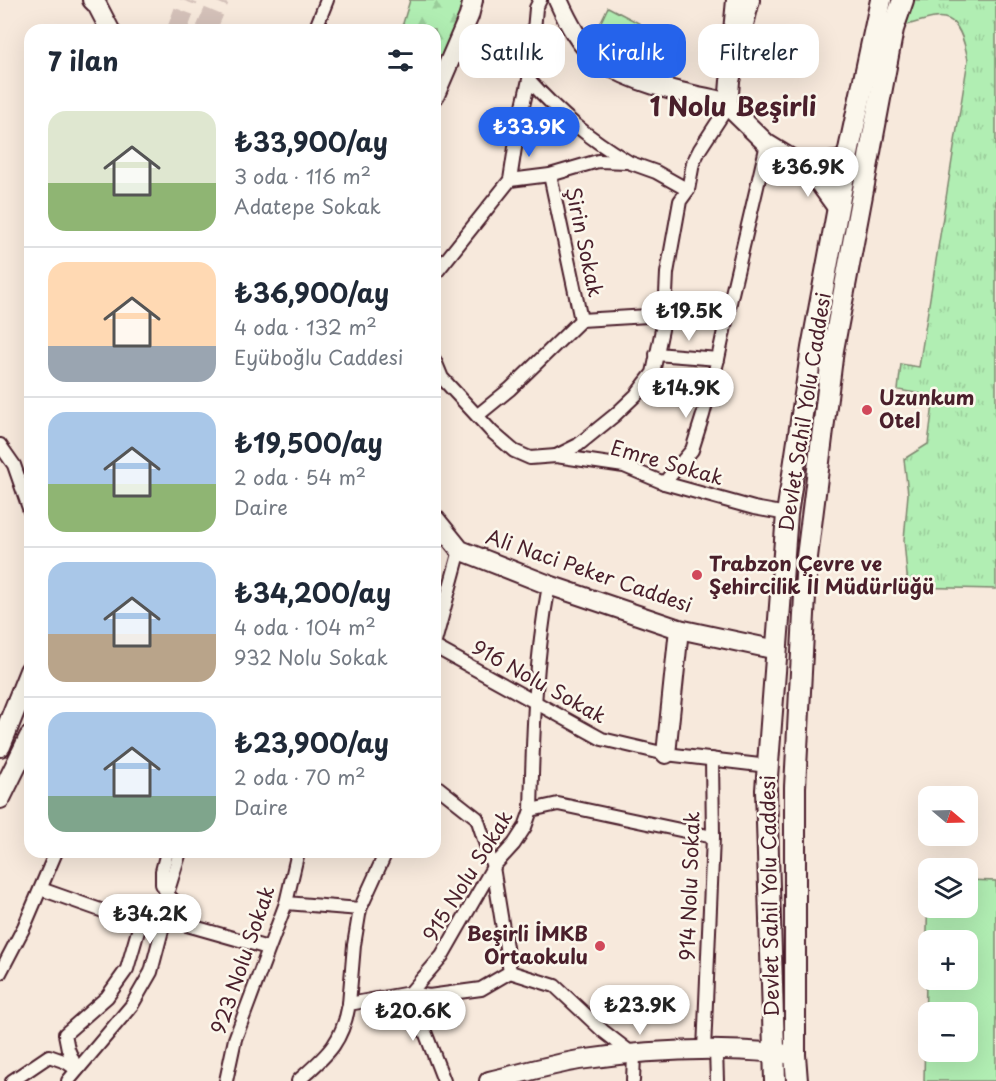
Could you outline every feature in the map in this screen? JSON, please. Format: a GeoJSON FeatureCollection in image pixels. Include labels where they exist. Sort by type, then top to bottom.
{"type":"FeatureCollection","features":[{"type":"Feature","properties":{"kind":"main road","name":"Devlet Sahil Yolu Caddesi"},"geometry":{"type":"LineString","coordinates":[[775,1081],[766,790],[787,514],[808,371],[847,159],[881,0]]}},
{"type":"Feature","properties":{"kind":"main road","name":"Devlet Sahil Yolu Caddesi"},"geometry":{"type":"LineString","coordinates":[[797,1081],[795,1055],[795,787],[807,556],[833,350],[893,29],[903,0]]}},
{"type":"Feature","properties":{"kind":"main road"},"geometry":{"type":"LineString","coordinates":[[0,746],[24,686]]}},
{"type":"Feature","properties":{"kind":"main road"},"geometry":{"type":"LineString","coordinates":[[0,798],[24,749]]}},
{"type":"Feature","properties":{"kind":"street"},"geometry":{"type":"LineString","coordinates":[[92,0],[107,24]]}},
{"type":"Feature","properties":{"kind":"street"},"geometry":{"type":"LineString","coordinates":[[317,24],[327,0]]}},
{"type":"Feature","properties":{"kind":"street"},"geometry":{"type":"LineString","coordinates":[[441,81],[469,16],[473,0]]}},
{"type":"Feature","properties":{"kind":"street"},"geometry":{"type":"LineString","coordinates":[[441,266],[510,180],[518,128],[529,80],[536,8],[540,0]]}},
{"type":"Feature","properties":{"kind":"street"},"geometry":{"type":"LineString","coordinates":[[558,0],[570,28],[598,60],[638,80],[717,100],[728,106],[767,144],[803,166],[820,184],[838,209]]}},
{"type":"Feature","properties":{"kind":"street"},"geometry":{"type":"LineString","coordinates":[[734,24],[736,0]]}},
{"type":"Feature","properties":{"kind":"street"},"geometry":{"type":"LineString","coordinates":[[744,24],[750,0]]}},
{"type":"Feature","properties":{"kind":"street"},"geometry":{"type":"LineString","coordinates":[[556,456],[578,446],[636,395],[653,373],[665,315],[667,273],[680,201],[688,190],[693,164],[728,106],[732,78]]}},
{"type":"Feature","properties":{"kind":"street"},"geometry":{"type":"LineString","coordinates":[[529,80],[557,111],[584,133],[628,162],[656,172],[688,190]]}},
{"type":"Feature","properties":{"kind":"street"},"geometry":{"type":"LineString","coordinates":[[664,483],[692,450],[718,359],[767,144]]}},
{"type":"Feature","properties":{"kind":"street"},"geometry":{"type":"LineString","coordinates":[[803,166],[847,159]]}},
{"type":"Feature","properties":{"kind":"street"},"geometry":{"type":"LineString","coordinates":[[510,180],[550,175],[598,161],[628,162]]}},
{"type":"Feature","properties":{"kind":"street","name":"Şirin Sokak"},"geometry":{"type":"LineString","coordinates":[[478,415],[510,389],[580,320],[550,175]]}},
{"type":"Feature","properties":{"kind":"street"},"geometry":{"type":"LineString","coordinates":[[580,320],[665,315]]}},
{"type":"Feature","properties":{"kind":"street"},"geometry":{"type":"LineString","coordinates":[[656,354],[718,359]]}},
{"type":"Feature","properties":{"kind":"street","name":"Emre Sokak"},"geometry":{"type":"LineString","coordinates":[[441,376],[492,432],[514,451],[530,458],[556,456],[624,466],[664,483],[754,508],[787,514]]}},
{"type":"Feature","properties":{"kind":"street"},"geometry":{"type":"LineString","coordinates":[[0,446],[14,465],[24,494]]}},
{"type":"Feature","properties":{"kind":"street","name":"Ali Naci Peker Caddesi"},"geometry":{"type":"LineString","coordinates":[[441,526],[460,550],[549,585],[679,629],[777,650]]}},
{"type":"Feature","properties":{"kind":"street"},"geometry":{"type":"LineString","coordinates":[[441,620],[460,550]]}},
{"type":"Feature","properties":{"kind":"street"},"geometry":{"type":"LineString","coordinates":[[531,810],[534,701],[540,638],[549,585]]}},
{"type":"Feature","properties":{"kind":"street"},"geometry":{"type":"LineString","coordinates":[[666,754],[679,629]]}},
{"type":"Feature","properties":{"kind":"street","name":"916 Nolu Sokak"},"geometry":{"type":"LineString","coordinates":[[441,650],[602,740],[666,754],[768,766]]}},
{"type":"Feature","properties":{"kind":"street","name":"914 Nolu Sokak"},"geometry":{"type":"LineString","coordinates":[[712,759],[710,1050],[717,1081]]}},
{"type":"Feature","properties":{"kind":"street"},"geometry":{"type":"LineString","coordinates":[[441,790],[477,818],[493,867],[510,972]]}},
{"type":"Feature","properties":{"kind":"street","name":"915 Nolu Sokak"},"geometry":{"type":"LineString","coordinates":[[410,993],[442,956],[493,867],[514,844],[525,827],[531,810],[558,804],[713,837]]}},
{"type":"Feature","properties":{"kind":"street"},"geometry":{"type":"LineString","coordinates":[[0,973],[54,858]]}},
{"type":"Feature","properties":{"kind":"street"},"geometry":{"type":"LineString","coordinates":[[165,858],[162,884],[167,894],[177,904],[180,922],[268,948]]}},
{"type":"Feature","properties":{"kind":"street"},"geometry":{"type":"LineString","coordinates":[[68,1081],[132,1005],[151,972],[162,930],[167,894],[178,858]]}},
{"type":"Feature","properties":{"kind":"street","name":"923 Nolu Sokak"},"geometry":{"type":"LineString","coordinates":[[226,1081],[235,1039],[268,948],[278,928],[297,858]]}},
{"type":"Feature","properties":{"kind":"street"},"geometry":{"type":"LineString","coordinates":[[307,1078],[340,1036],[349,1004],[354,945],[360,909],[383,858]]}},
{"type":"Feature","properties":{"kind":"street"},"geometry":{"type":"LineString","coordinates":[[41,889],[140,924],[127,969],[106,997],[64,1034],[76,1070]]}},
{"type":"Feature","properties":{"kind":"street"},"geometry":{"type":"LineString","coordinates":[[286,903],[360,909]]}},
{"type":"Feature","properties":{"kind":"street"},"geometry":{"type":"LineString","coordinates":[[349,1004],[410,993],[429,996],[481,988],[510,972],[555,986],[603,1031],[634,1055]]}},
{"type":"Feature","properties":{"kind":"street"},"geometry":{"type":"LineString","coordinates":[[410,993],[444,1081]]}},
{"type":"Feature","properties":{"kind":"street"},"geometry":{"type":"LineString","coordinates":[[489,1081],[524,1077],[578,1060],[634,1055],[710,1050],[795,1055]]}},
{"type":"Feature","properties":{"kind":"street"},"geometry":{"type":"LineString","coordinates":[[633,1081],[634,1055]]}},
{"type":"Feature","properties":{"kind":"street"},"geometry":{"type":"LineString","coordinates":[[12,1081],[49,1056],[66,1062],[76,1070]]}},
{"type":"Feature","properties":{"kind":"green space"},"geometry":{"type":"Polygon","coordinates":[[[410,0],[462,0],[458,19],[441,66],[441,24],[403,24],[410,0]]]}},
{"type":"Feature","properties":{"kind":"green space"},"geometry":{"type":"Polygon","coordinates":[[[906,0],[996,0],[996,589],[908,587],[904,540],[908,494],[904,459],[928,444],[934,396],[898,390],[901,364],[919,367],[968,60],[964,41],[952,21],[934,18],[893,29],[906,0]]]}},
{"type":"Feature","properties":{"kind":"green space"},"geometry":{"type":"Polygon","coordinates":[[[608,7],[640,24],[600,24],[608,7]]]}},
{"type":"Feature","properties":{"kind":"green space"},"geometry":{"type":"Polygon","coordinates":[[[978,880],[996,881],[996,1081],[924,1081],[924,1062],[978,1062],[978,1002],[926,1002],[926,990],[978,990],[978,930],[927,930],[927,918],[978,918],[978,880]]]}},
{"type":"Feature","properties":{"kind":"tunnel"},"geometry":{"type":"LineString","coordinates":[[179,24],[188,0]]}},
{"type":"Feature","properties":{"kind":"tunnel"},"geometry":{"type":"LineString","coordinates":[[209,24],[219,0]]}},
{"type":"Feature","properties":{"kind":"place","name":"Uzunkum Otel"},"geometry":{"type":"Point","coordinates":[867,410]}},
{"type":"Feature","properties":{"kind":"place","name":"Trabzon Çevre ve Şehircilik İl Müdürlüğü"},"geometry":{"type":"Point","coordinates":[697,575]}},
{"type":"Feature","properties":{"kind":"place","name":"Beşirli İMKB Ortaokulu"},"geometry":{"type":"Point","coordinates":[600,946]}},
{"type":"Feature","properties":{"kind":"district","name":"1 Nolu Beşirli"},"geometry":{"type":"Point","coordinates":[733,107]}}]}
